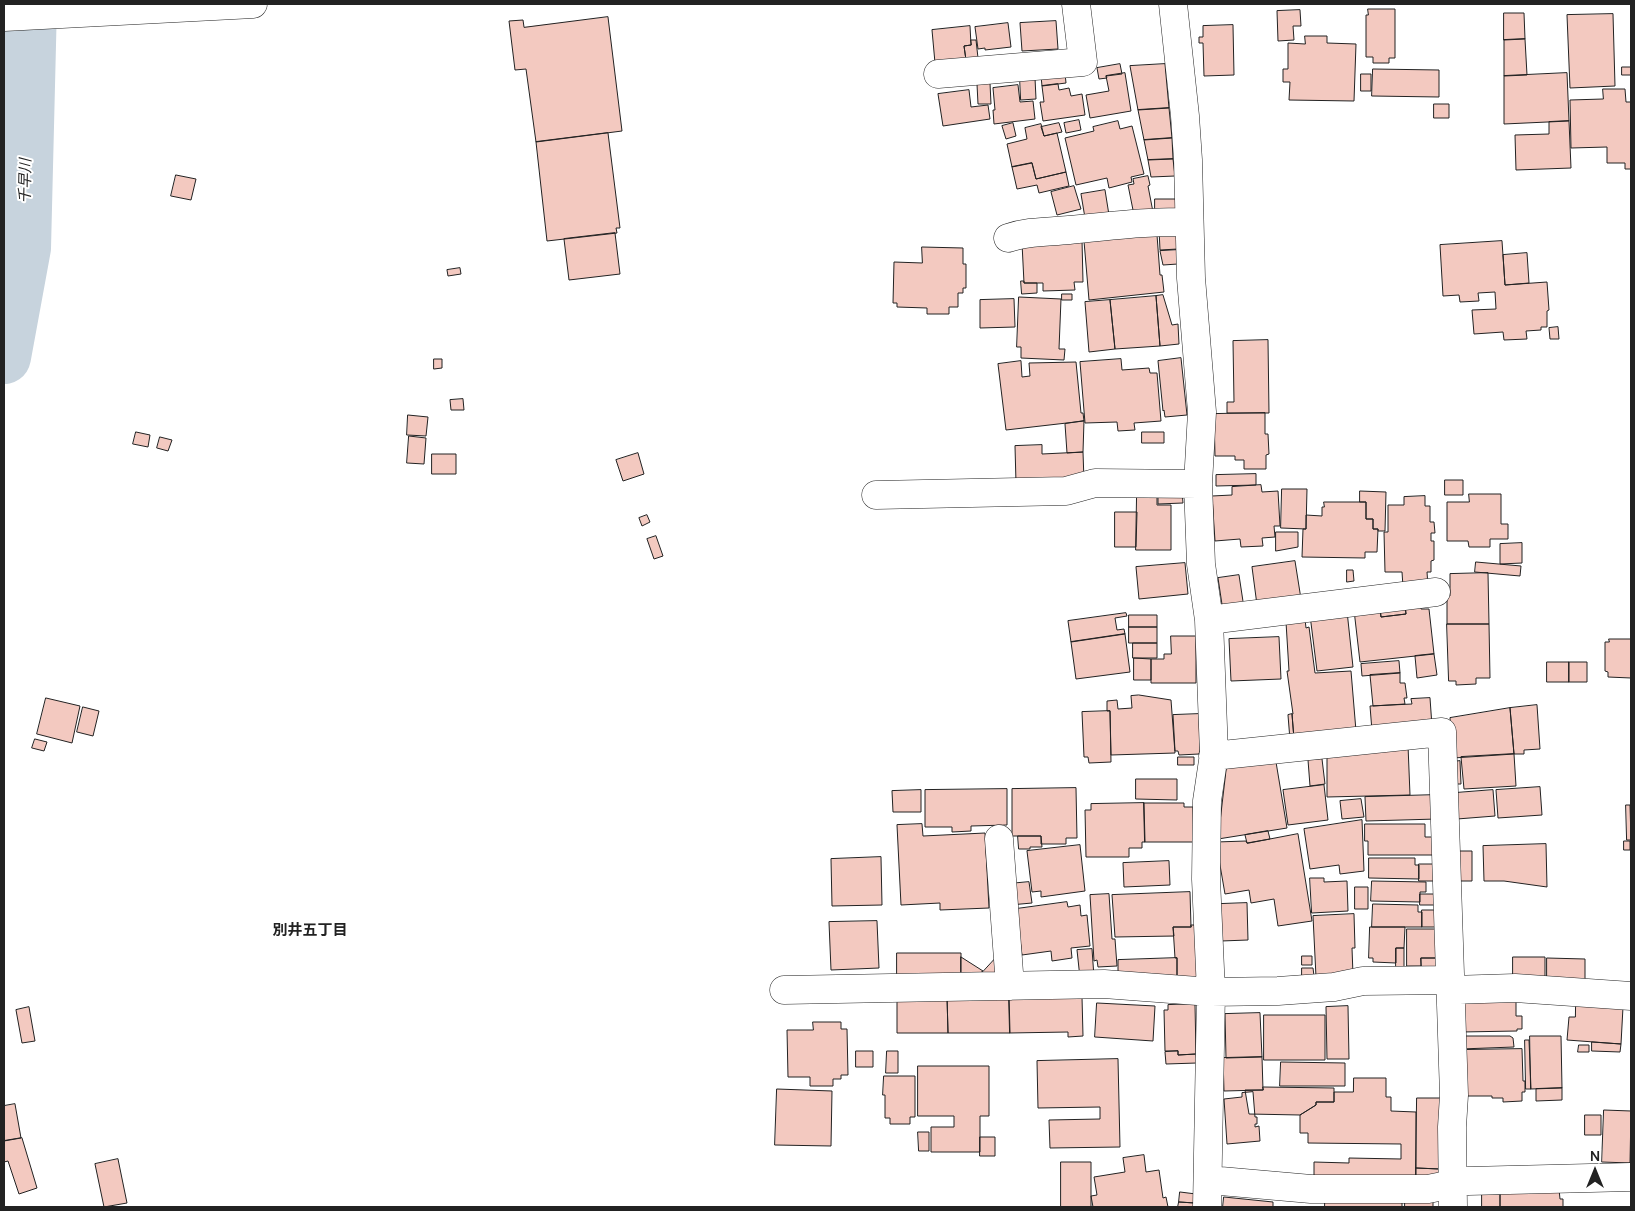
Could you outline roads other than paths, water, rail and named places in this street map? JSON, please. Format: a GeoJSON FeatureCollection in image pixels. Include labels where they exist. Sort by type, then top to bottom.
{"type":"FeatureCollection","features":[{"type":"Feature","properties":{"kind":"street"},"geometry":{"type":"LineString","coordinates":[[4,17],[253,4]]}},
{"type":"Feature","properties":{"kind":"street"},"geometry":{"type":"LineString","coordinates":[[938,74],[1083,62],[1076,4]]}},
{"type":"Feature","properties":{"kind":"street"},"geometry":{"type":"LineString","coordinates":[[1173,4],[1185,116],[1191,278],[1202,412],[1198,484],[1201,564],[1209,620],[1213,756],[1208,801],[1206,879],[1211,992],[1207,1207]]}},
{"type":"Feature","properties":{"kind":"street"},"geometry":{"type":"LineString","coordinates":[[1008,238],[1022,233],[1156,221],[1189,222]]}},
{"type":"Feature","properties":{"kind":"street"},"geometry":{"type":"LineString","coordinates":[[876,495],[1066,491],[1095,483],[1198,484]]}},
{"type":"Feature","properties":{"kind":"street"},"geometry":{"type":"LineString","coordinates":[[1209,620],[1436,592]]}},
{"type":"Feature","properties":{"kind":"street"},"geometry":{"type":"LineString","coordinates":[[1213,756],[1442,732],[1454,1095],[1452,1127],[1453,1196]]}},
{"type":"Feature","properties":{"kind":"street"},"geometry":{"type":"LineString","coordinates":[[999,839],[1010,986]]}},
{"type":"Feature","properties":{"kind":"street"},"geometry":{"type":"LineString","coordinates":[[784,990],[1104,984],[1211,992],[1334,987],[1363,980],[1631,996]]}},
{"type":"Feature","properties":{"kind":"street"},"geometry":{"type":"LineString","coordinates":[[1453,1196],[1468,1182],[1631,1177]]}},
{"type":"Feature","properties":{"kind":"street"},"geometry":{"type":"LineString","coordinates":[[1209,1180],[1311,1188],[1428,1189],[1453,1196]]}},
{"type":"Feature","properties":{"kind":"waterway","name":"千早川"},"geometry":{"type":"LineString","coordinates":[[4,357],[24,248],[30,4]]}},
{"type":"Feature","properties":{"kind":"district","name":"別井五丁目"},"geometry":{"type":"Point","coordinates":[310,931]}}]}
